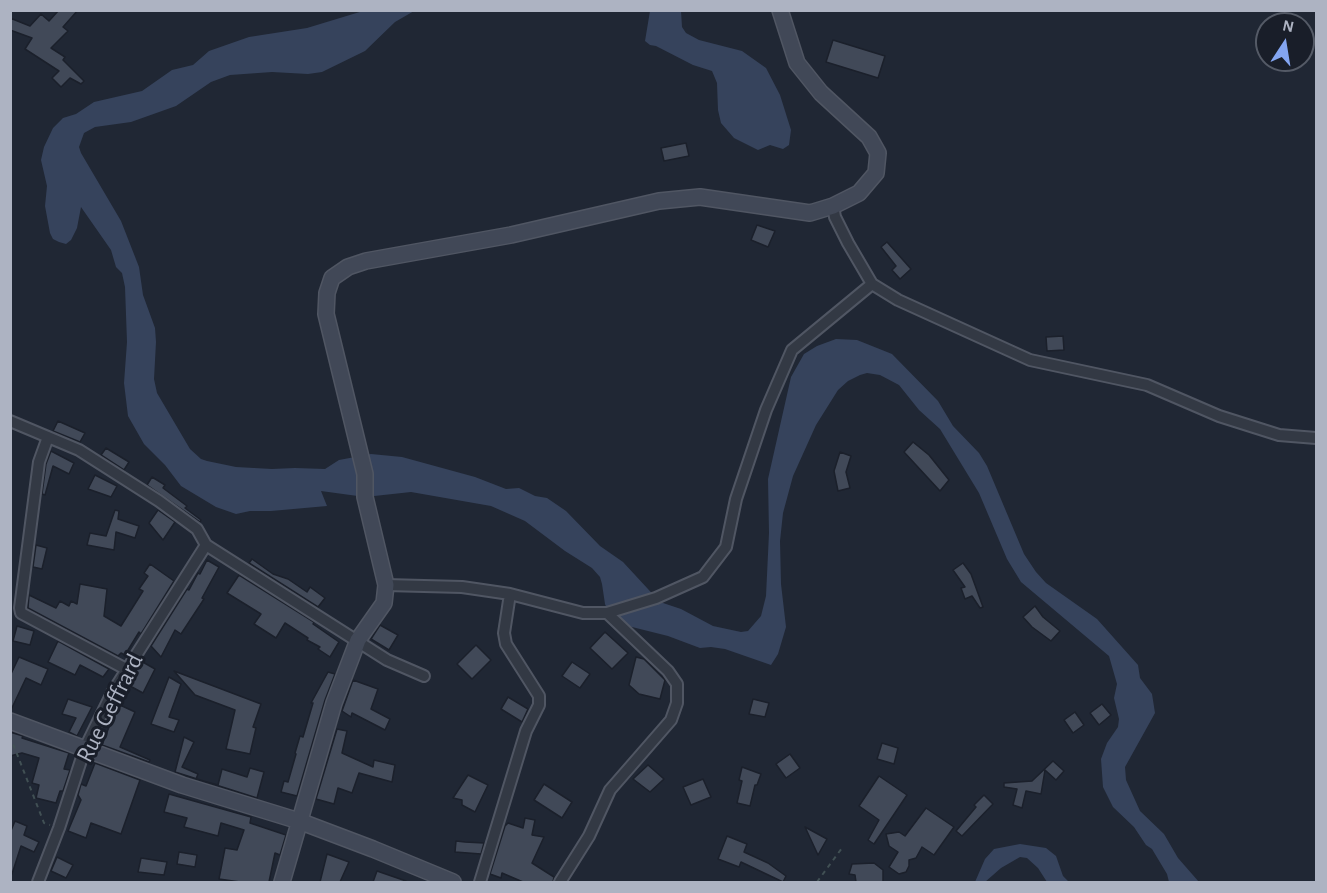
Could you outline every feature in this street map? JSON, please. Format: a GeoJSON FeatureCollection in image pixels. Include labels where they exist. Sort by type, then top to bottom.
{"type":"FeatureCollection","features":[{"type":"Feature","properties":{"kind":"street"},"geometry":{"type":"LineString","coordinates":[[282,882],[334,702],[358,640],[384,603],[386,585],[365,497],[365,474],[326,314],[327,293],[332,278],[348,267],[366,261],[511,235],[659,201],[700,197],[810,213],[832,206],[859,193],[876,173],[878,153],[869,137],[821,93],[797,63],[780,10]]}},
{"type":"Feature","properties":{"kind":"street"},"geometry":{"type":"LineString","coordinates":[[832,206],[848,243],[872,284],[897,300],[1030,360],[1147,386],[1219,416],[1279,435],[1317,438]]}},
{"type":"Feature","properties":{"kind":"street"},"geometry":{"type":"LineString","coordinates":[[386,585],[462,586],[510,594],[583,613],[607,613],[656,598],[703,577],[726,547],[736,499],[766,410],[792,350],[872,284]]}},
{"type":"Feature","properties":{"kind":"street"},"geometry":{"type":"LineString","coordinates":[[10,422],[79,450],[159,501],[197,530],[206,545],[387,660],[424,676]]}},
{"type":"Feature","properties":{"kind":"street"},"geometry":{"type":"LineString","coordinates":[[48,437],[39,462],[21,613],[126,669]]}},
{"type":"Feature","properties":{"kind":"street","name":"Rue Geffrard"},"geometry":{"type":"LineString","coordinates":[[38,882],[59,828],[85,748],[126,669],[206,545]]}},
{"type":"Feature","properties":{"kind":"street"},"geometry":{"type":"LineString","coordinates":[[480,882],[526,731],[539,705],[539,696],[506,644],[504,633],[510,594]]}},
{"type":"Feature","properties":{"kind":"street"},"geometry":{"type":"LineString","coordinates":[[561,882],[589,836],[609,790],[671,720],[677,703],[677,684],[668,670],[607,613]]}},
{"type":"Feature","properties":{"kind":"street"},"geometry":{"type":"LineString","coordinates":[[10,721],[182,785],[299,821],[453,882]]}},
{"type":"Feature","properties":{"kind":"path"},"geometry":{"type":"LineString","coordinates":[[10,736],[44,823],[59,828]]}},
{"type":"Feature","properties":{"kind":"path"},"geometry":{"type":"LineString","coordinates":[[818,882],[842,848]]}},
{"type":"Feature","properties":{"kind":"water"},"geometry":{"type":"Polygon","coordinates":[[[363,11],[414,11],[395,22],[365,51],[322,72],[230,75],[211,82],[176,106],[131,122],[95,127],[84,133],[79,147],[81,153],[121,221],[139,267],[143,295],[155,328],[154,379],[157,393],[190,449],[201,459],[207,461],[236,467],[272,469],[325,469],[339,460],[371,454],[402,457],[475,477],[506,489],[519,488],[535,496],[547,498],[566,511],[600,546],[623,562],[660,602],[681,609],[713,626],[741,632],[748,631],[761,616],[766,596],[769,533],[768,479],[791,377],[804,354],[836,339],[857,340],[892,354],[938,401],[953,426],[979,453],[987,466],[1024,554],[1036,572],[1046,583],[1097,619],[1138,665],[1140,678],[1152,694],[1155,713],[1125,767],[1126,780],[1140,811],[1164,834],[1178,858],[1199,882],[1169,882],[1167,874],[1152,849],[1113,807],[1103,787],[1101,759],[1107,743],[1118,727],[1119,719],[1114,698],[1117,684],[1109,656],[1021,582],[1007,559],[979,493],[940,429],[919,410],[899,385],[880,375],[867,373],[860,375],[848,381],[838,390],[816,425],[793,476],[783,513],[780,541],[781,584],[786,627],[778,654],[771,665],[725,649],[700,648],[668,636],[620,624],[610,617],[600,577],[592,568],[525,521],[491,506],[411,492],[365,497],[321,491],[327,506],[236,514],[216,507],[181,486],[165,465],[144,444],[128,416],[124,383],[127,342],[125,287],[122,273],[116,267],[111,250],[81,207],[77,228],[71,240],[66,244],[59,242],[53,239],[50,233],[45,206],[47,186],[41,160],[44,147],[53,128],[63,118],[76,114],[94,102],[142,91],[172,70],[193,65],[209,51],[249,37],[307,28],[363,11]]]}},
{"type":"Feature","properties":{"kind":"water"},"geometry":{"type":"Polygon","coordinates":[[[650,11],[681,11],[682,27],[686,33],[699,40],[742,51],[766,68],[780,95],[791,130],[789,145],[783,149],[770,145],[758,150],[734,138],[721,123],[717,83],[712,71],[693,65],[645,41],[650,11]]]}},
{"type":"Feature","properties":{"kind":"water"},"geometry":{"type":"Polygon","coordinates":[[[1020,844],[1046,848],[1056,856],[1063,876],[1069,882],[1047,882],[1038,868],[1027,858],[1020,857],[1001,868],[985,882],[975,882],[985,859],[994,849],[1020,844]]]}},
{"type":"Feature","properties":{"kind":"building"},"geometry":{"type":"Polygon","coordinates":[[[59,10],[78,10],[63,27],[68,31],[51,48],[65,57],[63,60],[84,81],[81,84],[70,78],[61,87],[52,78],[59,71],[25,49],[32,38],[10,30],[10,18],[30,26],[41,14],[49,21],[59,10]]]}},
{"type":"Feature","properties":{"kind":"building"},"geometry":{"type":"Polygon","coordinates":[[[833,40],[885,56],[878,78],[826,62],[833,40]]]}},
{"type":"Feature","properties":{"kind":"building"},"geometry":{"type":"Polygon","coordinates":[[[686,143],[689,156],[664,161],[661,148],[686,143]]]}},
{"type":"Feature","properties":{"kind":"building"},"geometry":{"type":"Polygon","coordinates":[[[757,225],[775,231],[768,247],[751,240],[757,225]]]}},
{"type":"Feature","properties":{"kind":"building"},"geometry":{"type":"Polygon","coordinates":[[[887,242],[911,269],[900,279],[892,270],[896,266],[881,247],[887,242]]]}},
{"type":"Feature","properties":{"kind":"building"},"geometry":{"type":"Polygon","coordinates":[[[1063,336],[1064,350],[1047,351],[1046,337],[1063,336]]]}},
{"type":"Feature","properties":{"kind":"building"},"geometry":{"type":"Polygon","coordinates":[[[58,421],[85,433],[80,442],[53,431],[58,421]]]}},
{"type":"Feature","properties":{"kind":"building"},"geometry":{"type":"Polygon","coordinates":[[[913,442],[929,455],[949,480],[940,491],[904,452],[913,442]]]}},
{"type":"Feature","properties":{"kind":"building"},"geometry":{"type":"Polygon","coordinates":[[[106,448],[129,462],[124,470],[101,455],[106,448]]]}},
{"type":"Feature","properties":{"kind":"building"},"geometry":{"type":"Polygon","coordinates":[[[51,451],[74,463],[69,474],[53,466],[45,495],[42,494],[46,464],[51,451]]]}},
{"type":"Feature","properties":{"kind":"building"},"geometry":{"type":"Polygon","coordinates":[[[840,452],[851,456],[846,472],[850,488],[838,491],[834,471],[840,452]]]}},
{"type":"Feature","properties":{"kind":"building"},"geometry":{"type":"Polygon","coordinates":[[[95,475],[117,486],[111,497],[88,489],[95,475]]]}},
{"type":"Feature","properties":{"kind":"building"},"geometry":{"type":"Polygon","coordinates":[[[152,477],[165,485],[163,488],[187,506],[185,508],[201,520],[200,522],[147,485],[152,477]]]}},
{"type":"Feature","properties":{"kind":"building"},"geometry":{"type":"Polygon","coordinates":[[[115,510],[119,511],[118,519],[139,526],[135,538],[116,532],[114,550],[87,545],[90,533],[106,536],[115,510]]]}},
{"type":"Feature","properties":{"kind":"building"},"geometry":{"type":"Polygon","coordinates":[[[158,510],[175,522],[163,540],[149,523],[158,510]]]}},
{"type":"Feature","properties":{"kind":"building"},"geometry":{"type":"Polygon","coordinates":[[[36,545],[47,548],[42,569],[33,567],[36,545]]]}},
{"type":"Feature","properties":{"kind":"building"},"geometry":{"type":"Polygon","coordinates":[[[252,559],[273,574],[288,579],[307,592],[310,587],[325,598],[318,607],[249,563],[252,559]]]}},
{"type":"Feature","properties":{"kind":"building"},"geometry":{"type":"Polygon","coordinates":[[[207,560],[219,567],[202,598],[204,599],[181,634],[175,630],[161,657],[151,646],[207,560]]]}},
{"type":"Feature","properties":{"kind":"building"},"geometry":{"type":"Polygon","coordinates":[[[963,563],[971,574],[983,607],[980,608],[972,596],[965,599],[961,588],[965,587],[953,570],[963,563]]]}},
{"type":"Feature","properties":{"kind":"building"},"geometry":{"type":"Polygon","coordinates":[[[150,564],[174,581],[125,655],[121,653],[118,656],[28,608],[29,595],[56,608],[60,601],[69,606],[71,601],[77,604],[80,584],[107,589],[104,616],[121,626],[143,591],[139,589],[148,576],[144,573],[150,564]]]}},
{"type":"Feature","properties":{"kind":"building"},"geometry":{"type":"Polygon","coordinates":[[[239,575],[314,622],[313,624],[339,642],[330,657],[318,649],[320,647],[285,623],[276,638],[254,624],[261,614],[227,593],[239,575]]]}},
{"type":"Feature","properties":{"kind":"building"},"geometry":{"type":"Polygon","coordinates":[[[1035,606],[1043,617],[1060,631],[1051,641],[1023,617],[1035,606]]]}},
{"type":"Feature","properties":{"kind":"building"},"geometry":{"type":"Polygon","coordinates":[[[380,625],[398,635],[389,650],[371,639],[380,625]]]}},
{"type":"Feature","properties":{"kind":"building"},"geometry":{"type":"Polygon","coordinates":[[[17,626],[34,631],[30,645],[13,641],[17,626]]]}},
{"type":"Feature","properties":{"kind":"building"},"geometry":{"type":"Polygon","coordinates":[[[605,632],[628,653],[612,669],[590,648],[605,632]]]}},
{"type":"Feature","properties":{"kind":"building"},"geometry":{"type":"Polygon","coordinates":[[[58,641],[109,669],[103,677],[80,665],[75,675],[48,662],[58,641]]]}},
{"type":"Feature","properties":{"kind":"building"},"geometry":{"type":"Polygon","coordinates":[[[476,645],[491,660],[472,679],[457,664],[476,645]]]}},
{"type":"Feature","properties":{"kind":"building"},"geometry":{"type":"Polygon","coordinates":[[[19,657],[48,669],[41,685],[26,678],[10,712],[10,676],[19,657]]]}},
{"type":"Feature","properties":{"kind":"building"},"geometry":{"type":"Polygon","coordinates":[[[636,657],[644,659],[665,680],[660,699],[639,694],[629,685],[636,657]]]}},
{"type":"Feature","properties":{"kind":"building"},"geometry":{"type":"Polygon","coordinates":[[[141,661],[155,669],[143,693],[130,686],[141,661]]]}},
{"type":"Feature","properties":{"kind":"building"},"geometry":{"type":"Polygon","coordinates":[[[572,662],[590,674],[580,688],[562,676],[572,662]]]}},
{"type":"Feature","properties":{"kind":"building"},"geometry":{"type":"Polygon","coordinates":[[[174,671],[261,704],[253,727],[256,728],[250,754],[226,749],[235,710],[195,695],[174,671]]]}},
{"type":"Feature","properties":{"kind":"building"},"geometry":{"type":"Polygon","coordinates":[[[328,672],[335,674],[325,700],[297,796],[281,792],[284,781],[288,782],[300,736],[303,737],[313,703],[311,703],[328,672]]]}},
{"type":"Feature","properties":{"kind":"building"},"geometry":{"type":"Polygon","coordinates":[[[169,677],[181,684],[169,717],[179,720],[174,732],[151,724],[169,677]]]}},
{"type":"Feature","properties":{"kind":"building"},"geometry":{"type":"Polygon","coordinates":[[[353,680],[378,689],[371,709],[390,719],[385,730],[352,713],[351,717],[342,711],[353,680]]]}},
{"type":"Feature","properties":{"kind":"building"},"geometry":{"type":"Polygon","coordinates":[[[508,697],[528,709],[522,722],[501,709],[508,697]]]}},
{"type":"Feature","properties":{"kind":"building"},"geometry":{"type":"Polygon","coordinates":[[[68,699],[92,707],[77,736],[69,732],[76,718],[62,714],[68,699]]]}},
{"type":"Feature","properties":{"kind":"building"},"geometry":{"type":"Polygon","coordinates":[[[753,699],[769,703],[765,717],[749,714],[753,699]]]}},
{"type":"Feature","properties":{"kind":"building"},"geometry":{"type":"Polygon","coordinates":[[[118,704],[135,712],[120,747],[150,760],[149,762],[102,745],[118,704]]]}},
{"type":"Feature","properties":{"kind":"building"},"geometry":{"type":"Polygon","coordinates":[[[1102,704],[1111,715],[1099,725],[1090,713],[1102,704]]]}},
{"type":"Feature","properties":{"kind":"building"},"geometry":{"type":"Polygon","coordinates":[[[1075,712],[1084,725],[1073,733],[1064,720],[1075,712]]]}},
{"type":"Feature","properties":{"kind":"building"},"geometry":{"type":"Polygon","coordinates":[[[337,729],[347,731],[342,753],[373,767],[374,760],[395,765],[392,782],[359,773],[352,793],[338,788],[334,804],[316,799],[337,729]]]}},
{"type":"Feature","properties":{"kind":"building"},"geometry":{"type":"Polygon","coordinates":[[[10,732],[69,753],[64,769],[70,770],[56,803],[36,798],[39,785],[32,783],[39,758],[22,753],[10,756],[10,732]]]}},
{"type":"Feature","properties":{"kind":"building"},"geometry":{"type":"Polygon","coordinates":[[[184,737],[194,742],[182,767],[198,774],[196,779],[175,772],[184,737]]]}},
{"type":"Feature","properties":{"kind":"building"},"geometry":{"type":"Polygon","coordinates":[[[882,743],[898,748],[894,764],[877,759],[882,743]]]}},
{"type":"Feature","properties":{"kind":"building"},"geometry":{"type":"Polygon","coordinates":[[[790,754],[800,768],[786,778],[776,764],[790,754]]]}},
{"type":"Feature","properties":{"kind":"building"},"geometry":{"type":"Polygon","coordinates":[[[1053,761],[1064,771],[1056,780],[1045,770],[1041,794],[1026,791],[1022,808],[1013,805],[1017,789],[1004,787],[1004,783],[1032,781],[1053,761]]]}},
{"type":"Feature","properties":{"kind":"building"},"geometry":{"type":"Polygon","coordinates":[[[95,763],[140,780],[121,834],[91,823],[86,838],[68,831],[81,800],[78,795],[81,784],[86,786],[95,763]]]}},
{"type":"Feature","properties":{"kind":"building"},"geometry":{"type":"Polygon","coordinates":[[[648,765],[664,779],[650,792],[633,779],[648,765]]]}},
{"type":"Feature","properties":{"kind":"building"},"geometry":{"type":"Polygon","coordinates":[[[742,767],[761,774],[755,785],[750,806],[737,803],[742,781],[739,780],[742,767]]]}},
{"type":"Feature","properties":{"kind":"building"},"geometry":{"type":"Polygon","coordinates":[[[250,768],[264,772],[257,798],[204,781],[218,785],[222,769],[247,777],[250,768]]]}},
{"type":"Feature","properties":{"kind":"building"},"geometry":{"type":"Polygon","coordinates":[[[468,775],[488,785],[475,812],[462,805],[462,800],[453,798],[468,775]]]}},
{"type":"Feature","properties":{"kind":"building"},"geometry":{"type":"Polygon","coordinates":[[[879,776],[907,795],[874,844],[868,840],[879,820],[859,806],[879,776]]]}},
{"type":"Feature","properties":{"kind":"building"},"geometry":{"type":"Polygon","coordinates":[[[703,779],[711,797],[691,805],[683,787],[703,779]]]}},
{"type":"Feature","properties":{"kind":"building"},"geometry":{"type":"Polygon","coordinates":[[[544,784],[572,802],[562,818],[534,800],[544,784]]]}},
{"type":"Feature","properties":{"kind":"building"},"geometry":{"type":"Polygon","coordinates":[[[169,794],[251,817],[250,823],[286,835],[280,855],[275,853],[269,882],[219,879],[225,848],[237,850],[244,830],[221,823],[218,836],[184,827],[187,818],[164,812],[169,794]]]}},
{"type":"Feature","properties":{"kind":"building"},"geometry":{"type":"Polygon","coordinates":[[[984,795],[993,804],[962,836],[956,831],[984,795]]]}},
{"type":"Feature","properties":{"kind":"building"},"geometry":{"type":"Polygon","coordinates":[[[926,808],[954,827],[934,855],[922,847],[916,858],[909,860],[906,872],[899,874],[889,867],[898,852],[889,846],[886,834],[899,832],[905,836],[926,808]]]}},
{"type":"Feature","properties":{"kind":"building"},"geometry":{"type":"Polygon","coordinates":[[[525,818],[535,820],[532,835],[544,837],[532,863],[554,877],[553,882],[523,882],[502,873],[501,878],[490,874],[505,826],[508,823],[523,828],[525,818]]]}},
{"type":"Feature","properties":{"kind":"building"},"geometry":{"type":"Polygon","coordinates":[[[15,821],[27,826],[24,835],[39,842],[34,852],[21,846],[12,874],[10,873],[10,833],[15,821]]]}},
{"type":"Feature","properties":{"kind":"building"},"geometry":{"type":"Polygon","coordinates":[[[805,827],[827,839],[818,855],[805,827]]]}},
{"type":"Feature","properties":{"kind":"building"},"geometry":{"type":"Polygon","coordinates":[[[727,836],[747,844],[744,852],[768,863],[786,876],[783,882],[741,862],[739,867],[718,859],[727,836]]]}},
{"type":"Feature","properties":{"kind":"building"},"geometry":{"type":"Polygon","coordinates":[[[456,841],[484,843],[481,854],[455,852],[456,841]]]}},
{"type":"Feature","properties":{"kind":"building"},"geometry":{"type":"Polygon","coordinates":[[[179,852],[197,855],[195,867],[177,864],[179,852]]]}},
{"type":"Feature","properties":{"kind":"building"},"geometry":{"type":"Polygon","coordinates":[[[327,854],[349,862],[340,882],[320,882],[327,854]]]}},
{"type":"Feature","properties":{"kind":"building"},"geometry":{"type":"Polygon","coordinates":[[[57,857],[73,865],[66,878],[51,871],[57,857]]]}},
{"type":"Feature","properties":{"kind":"building"},"geometry":{"type":"Polygon","coordinates":[[[141,858],[167,862],[164,875],[138,872],[141,858]]]}},
{"type":"Feature","properties":{"kind":"building"},"geometry":{"type":"Polygon","coordinates":[[[874,863],[883,870],[883,882],[856,882],[855,875],[849,874],[852,864],[874,863]]]}},
{"type":"Feature","properties":{"kind":"building"},"geometry":{"type":"Polygon","coordinates":[[[377,871],[406,881],[406,882],[373,882],[377,871]]]}}]}
